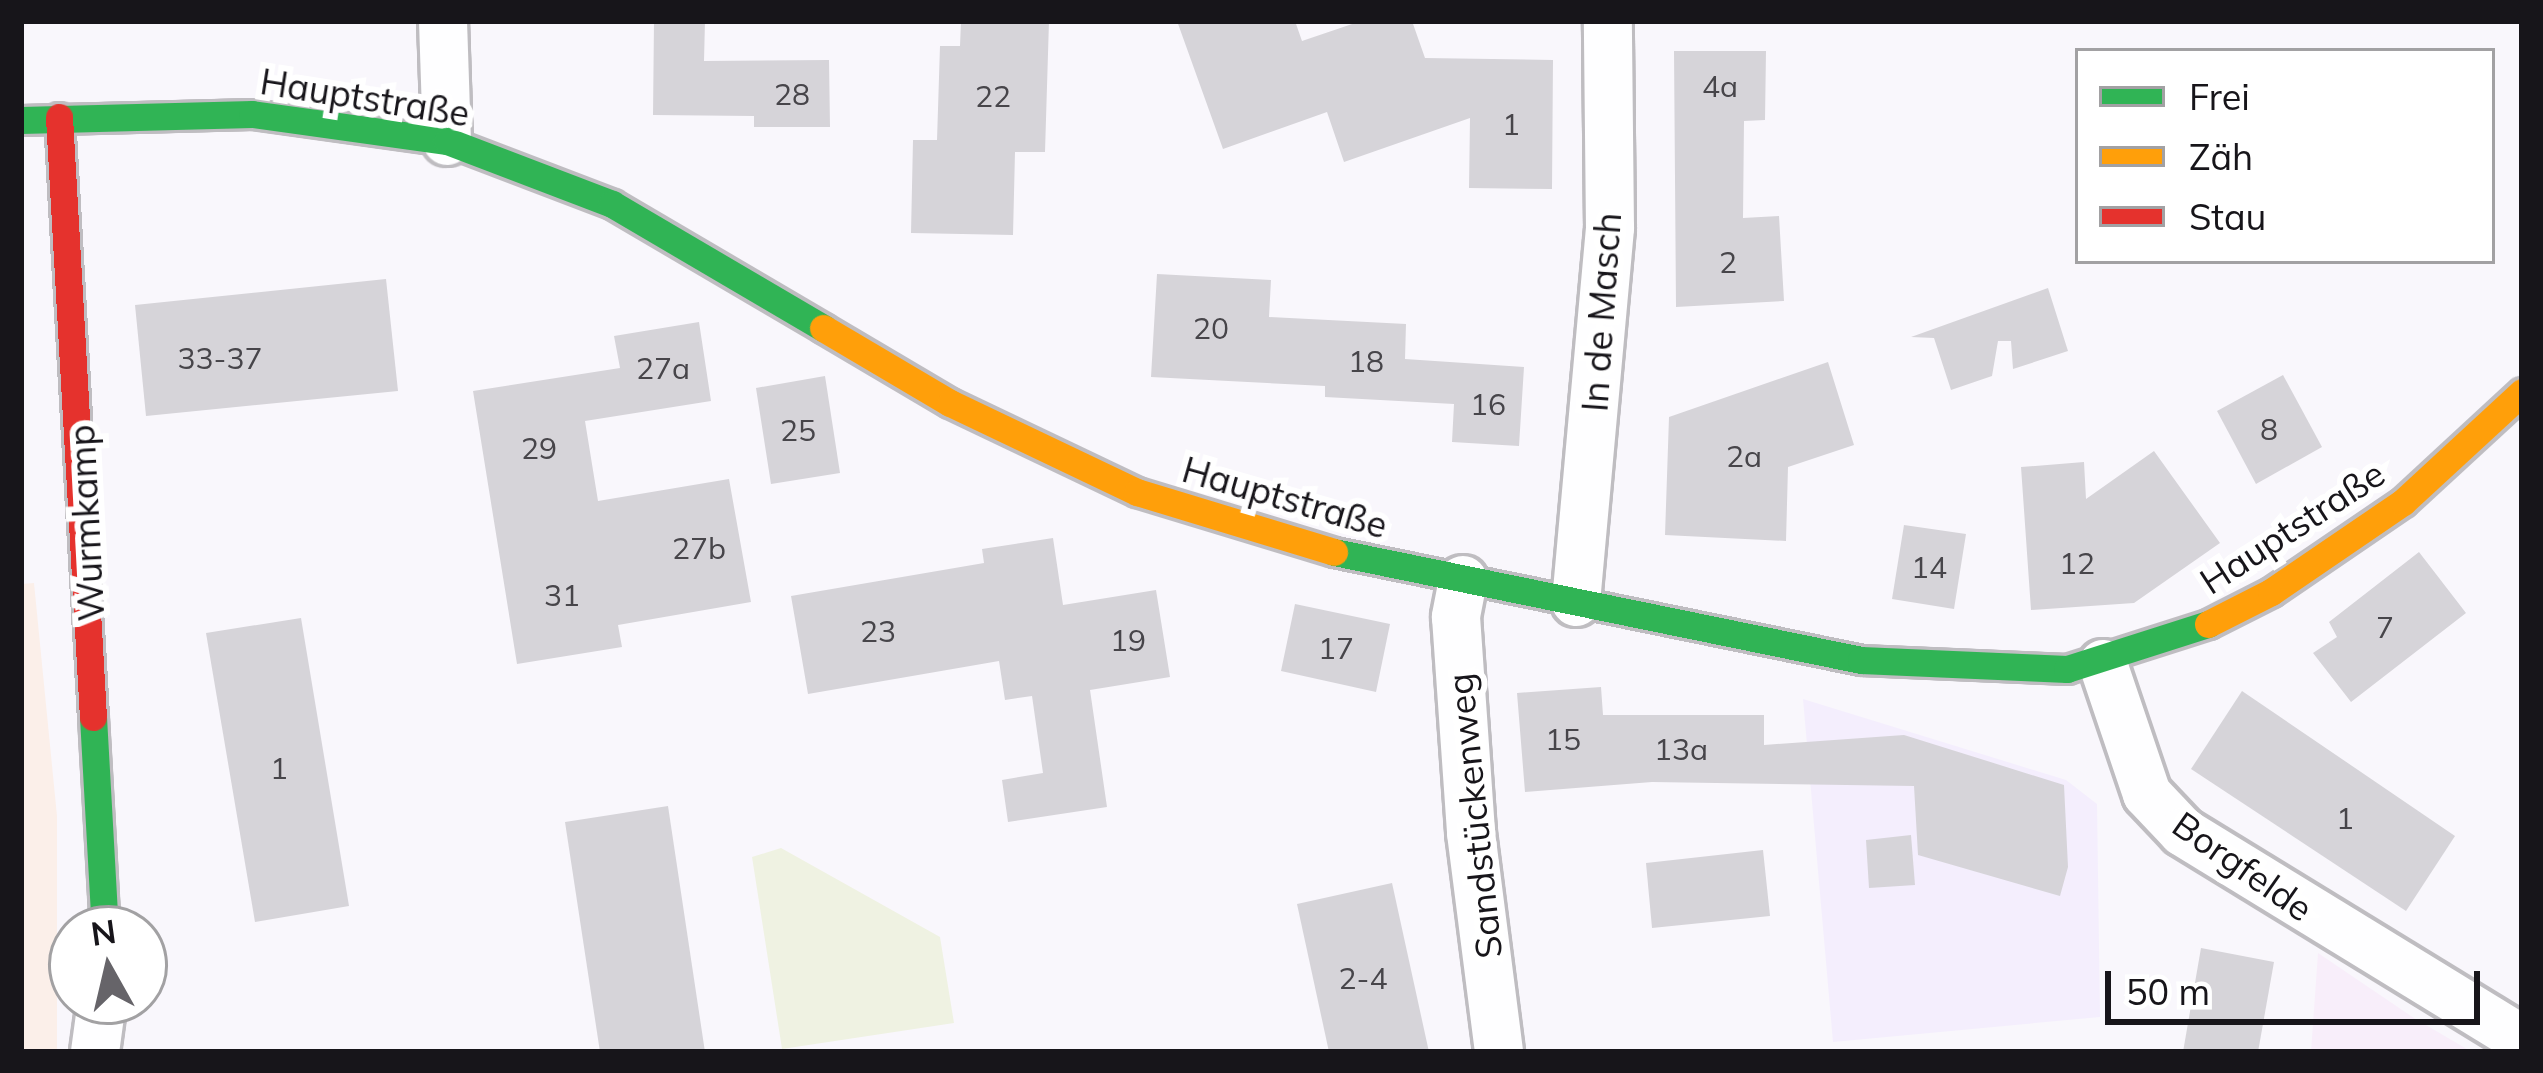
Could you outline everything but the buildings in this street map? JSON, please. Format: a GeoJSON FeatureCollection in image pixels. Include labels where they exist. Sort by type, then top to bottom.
{"type":"FeatureCollection","features":[{"type":"Feature","properties":{"kind":"main road","name":"Hauptstraße"},"geometry":{"type":"LineString","coordinates":[[21,120],[252,114],[447,141],[613,204],[950,403],[1094,475],[1290,543],[1861,660],[2018,673],[2103,664],[2187,635],[2271,592],[2402,502],[2522,392]]}},
{"type":"Feature","properties":{"kind":"main road","name":"Wurmkamp"},"geometry":{"type":"LineString","coordinates":[[59,117],[104,905]]}},
{"type":"Feature","properties":{"kind":"street"},"geometry":{"type":"LineString","coordinates":[[443,21],[447,141]]}},
{"type":"Feature","properties":{"kind":"street","name":"In de Masch"},"geometry":{"type":"LineString","coordinates":[[1576,602],[1610,228],[1608,21]]}},
{"type":"Feature","properties":{"kind":"street","name":"Sandstückenweg"},"geometry":{"type":"LineString","coordinates":[[1463,580],[1456,617],[1471,833],[1498,1052]]}},
{"type":"Feature","properties":{"kind":"street","name":"Borgfelde"},"geometry":{"type":"LineString","coordinates":[[2103,664],[2147,794],[2183,832],[2522,1040]]}},
{"type":"Feature","properties":{"kind":"shaded area"},"geometry":{"type":"Polygon","coordinates":[[[34,583],[57,816],[57,905],[48,905],[48,1025],[57,1025],[57,1052],[21,1052],[21,584],[34,583]]]}},
{"type":"Feature","properties":{"kind":"shaded area"},"geometry":{"type":"Polygon","coordinates":[[[1803,699],[2066,780],[2097,804],[2100,1017],[1833,1042],[1803,699]]]}},
{"type":"Feature","properties":{"kind":"shaded area"},"geometry":{"type":"Polygon","coordinates":[[[2318,953],[2414,1018],[2472,1052],[2311,1052],[2318,953]]]}},
{"type":"Feature","properties":{"kind":"green space"},"geometry":{"type":"Polygon","coordinates":[[[781,848],[940,937],[954,1023],[782,1049],[752,857],[781,848]]]}},
{"type":"Feature","properties":{"kind":"traffic: fast"},"geometry":{"type":"LineString","coordinates":[[21,120],[252,114],[447,141],[612,204],[823,328]]}},
{"type":"Feature","properties":{"kind":"traffic: fast"},"geometry":{"type":"LineString","coordinates":[[1334,552],[1861,660],[2067,669],[2208,624]]}},
{"type":"Feature","properties":{"kind":"traffic: fast"},"geometry":{"type":"LineString","coordinates":[[93,717],[104,905]]}},
{"type":"Feature","properties":{"kind":"traffic: slow"},"geometry":{"type":"LineString","coordinates":[[823,328],[950,403],[1137,492],[1334,552]]}},
{"type":"Feature","properties":{"kind":"traffic: slow"},"geometry":{"type":"LineString","coordinates":[[2208,624],[2271,592],[2403,502],[2522,392]]}},
{"type":"Feature","properties":{"kind":"traffic: jam"},"geometry":{"type":"LineString","coordinates":[[59,117],[93,717]]}}]}
